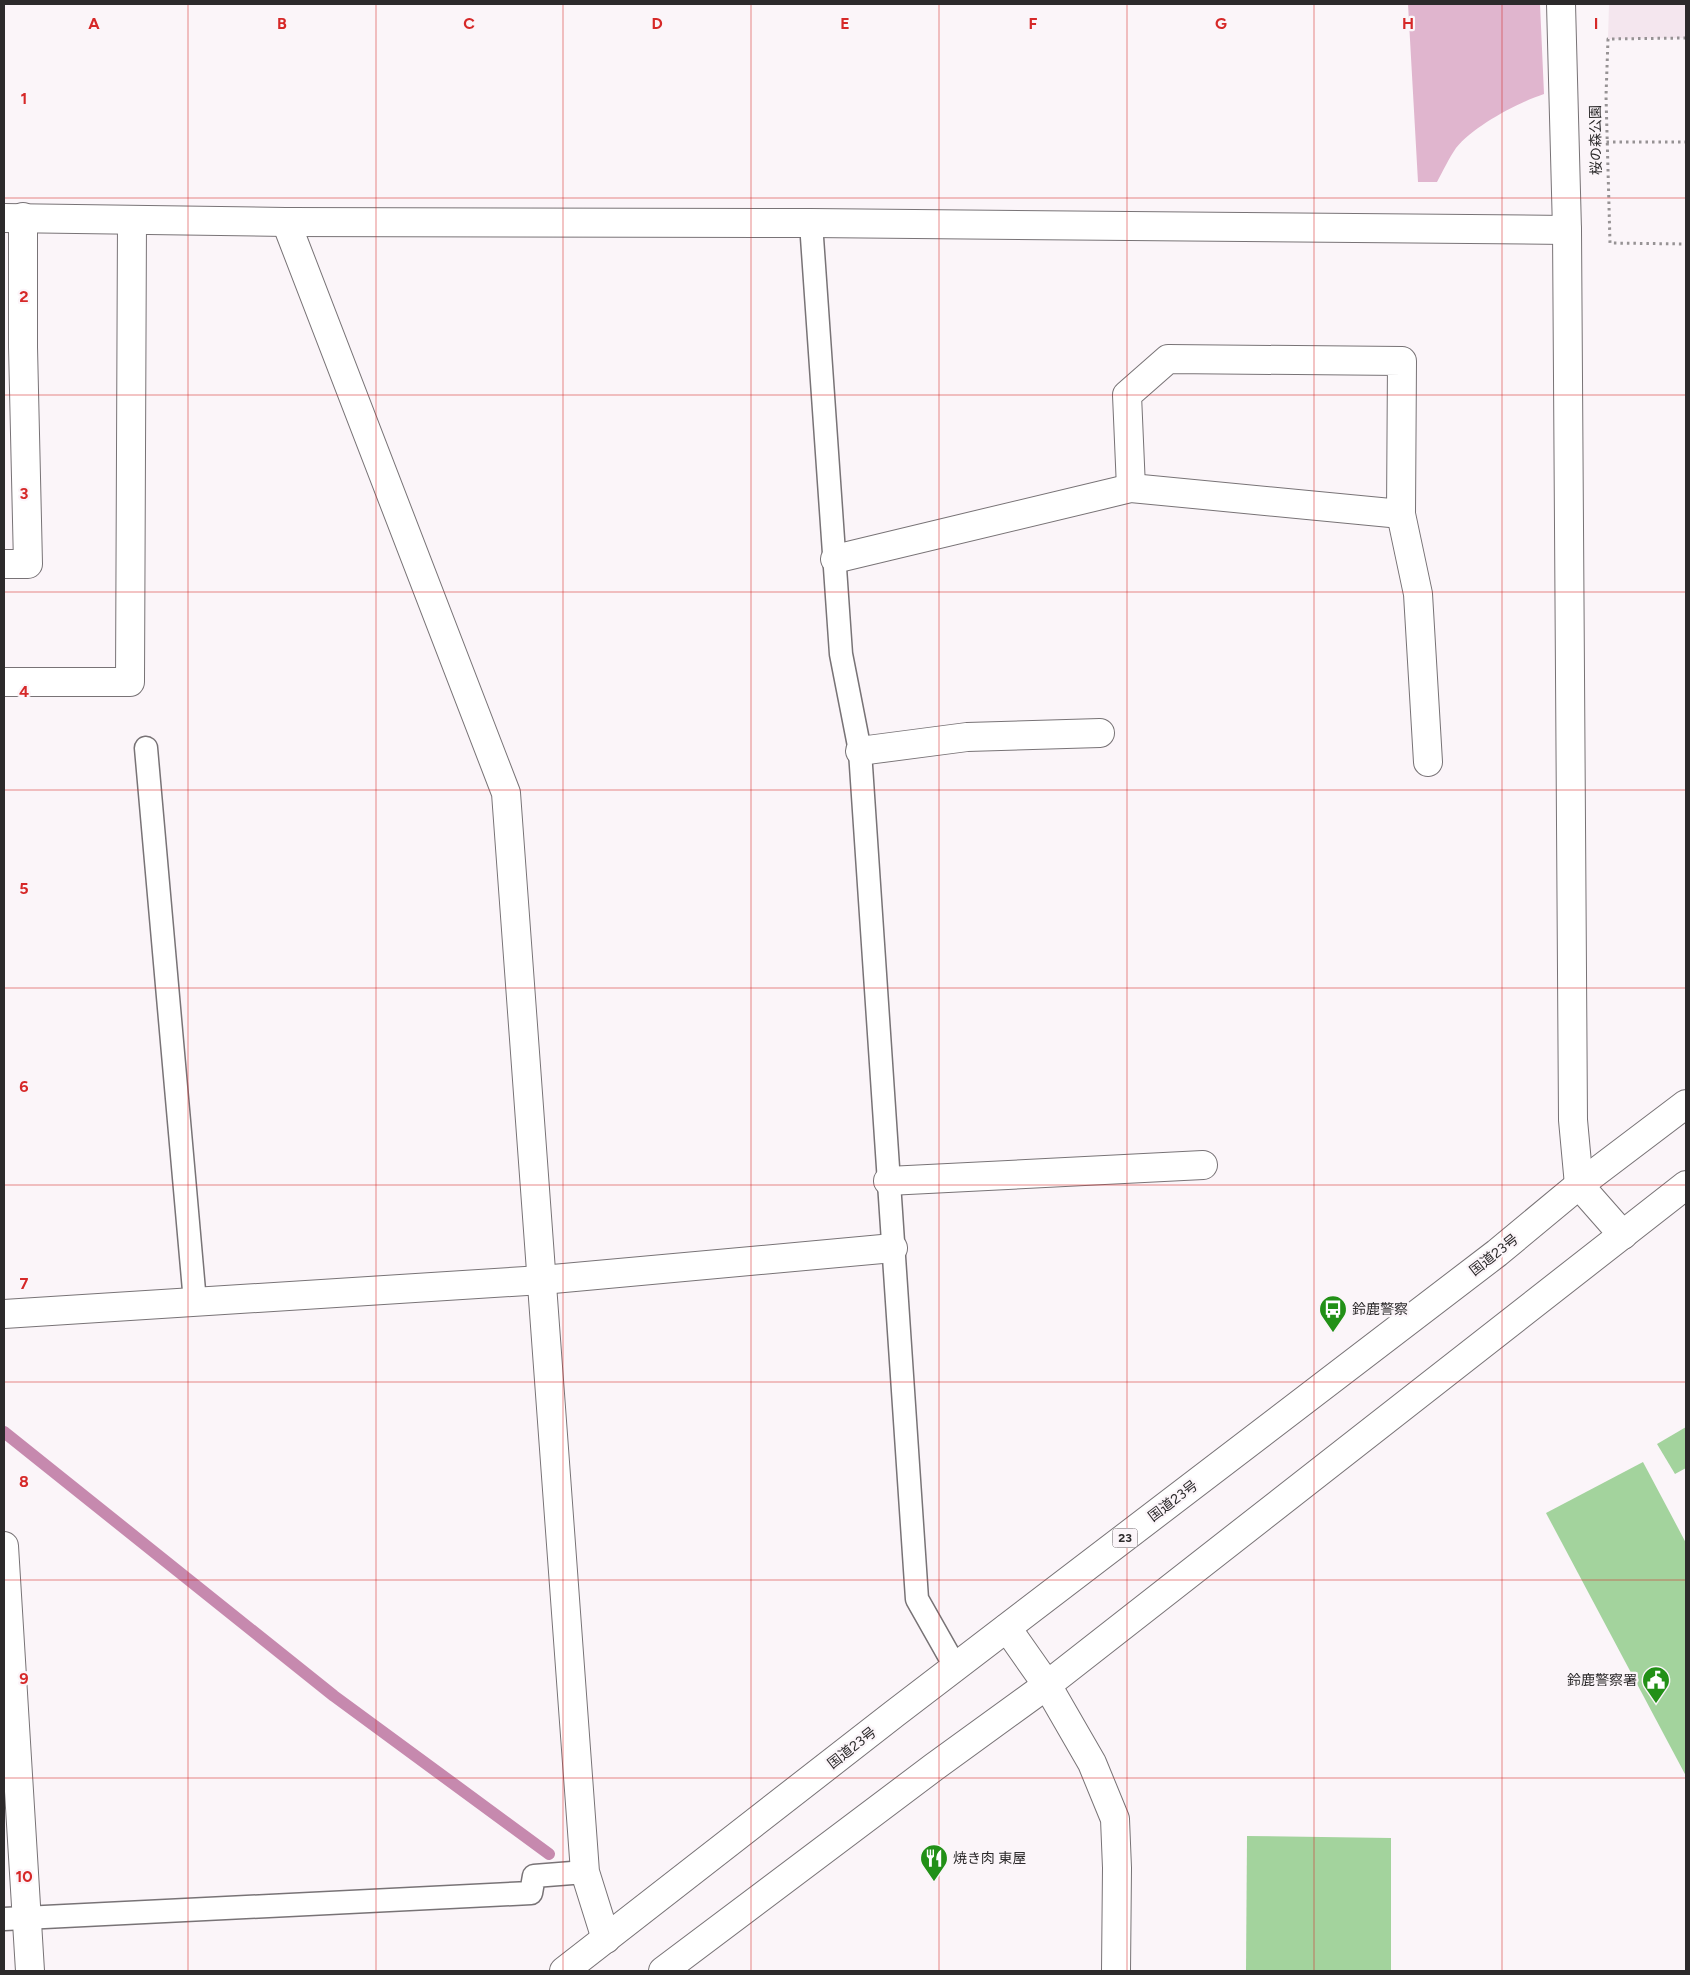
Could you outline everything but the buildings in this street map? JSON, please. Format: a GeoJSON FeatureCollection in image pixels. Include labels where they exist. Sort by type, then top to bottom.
{"type":"FeatureCollection","features":[{"type":"Feature","properties":{"kind":"main road"},"geometry":{"type":"LineString","coordinates":[[1561,4],[1567,230],[1573,1120],[1579,1185],[1623,1235]]}},
{"type":"Feature","properties":{"kind":"main road"},"geometry":{"type":"LineString","coordinates":[[4,564],[28,564],[13,347],[13,218],[286,222],[811,223],[1567,230]]}},
{"type":"Feature","properties":{"kind":"main road"},"geometry":{"type":"LineString","coordinates":[[4,682],[130,682],[132,220]]}},
{"type":"Feature","properties":{"kind":"main road"},"geometry":{"type":"LineString","coordinates":[[286,222],[506,793],[585,1872],[606,1939]]}},
{"type":"Feature","properties":{"kind":"main road"},"geometry":{"type":"LineString","coordinates":[[1131,488],[1126,395],[1168,359],[1402,361],[1401,514],[1418,594],[1428,762]]}},
{"type":"Feature","properties":{"kind":"main road"},"geometry":{"type":"LineString","coordinates":[[835,559],[1131,488],[1401,514]]}},
{"type":"Feature","properties":{"kind":"main road"},"geometry":{"type":"LineString","coordinates":[[860,751],[967,737],[1100,733]]}},
{"type":"Feature","properties":{"kind":"main road","name":"国道23号"},"geometry":{"type":"LineString","coordinates":[[564,1971],[1007,1628],[1497,1253],[1579,1185],[1686,1104]]}},
{"type":"Feature","properties":{"kind":"main road"},"geometry":{"type":"LineString","coordinates":[[888,1181],[1204,1165]]}},
{"type":"Feature","properties":{"kind":"main road"},"geometry":{"type":"LineString","coordinates":[[663,1971],[934,1767],[1047,1685],[1686,1185]]}},
{"type":"Feature","properties":{"kind":"main road"},"geometry":{"type":"LineString","coordinates":[[4,1314],[542,1280],[893,1248]]}},
{"type":"Feature","properties":{"kind":"main road"},"geometry":{"type":"LineString","coordinates":[[4,1563],[15,1919],[30,1971]]}},
{"type":"Feature","properties":{"kind":"main road"},"geometry":{"type":"LineString","coordinates":[[1007,1628],[1047,1685],[1092,1763],[1115,1820],[1117,1868],[1116,1971]]}},
{"type":"Feature","properties":{"kind":"lane"},"geometry":{"type":"LineString","coordinates":[[811,223],[842,654],[860,751],[917,1599],[956,1668]]}},
{"type":"Feature","properties":{"kind":"lane"},"geometry":{"type":"LineString","coordinates":[[146,748],[195,1302]]}},
{"type":"Feature","properties":{"kind":"lane"},"geometry":{"type":"LineString","coordinates":[[15,1919],[531,1893],[534,1876],[585,1872]]}},
{"type":"Feature","properties":{"kind":"path","name":"桜の森公園"},"geometry":{"type":"LineString","coordinates":[[1686,38],[1608,38],[1607,142],[1610,243],[1686,244]]}},
{"type":"Feature","properties":{"kind":"path"},"geometry":{"type":"LineString","coordinates":[[1597,142],[1686,142]]}},
{"type":"Feature","properties":{"kind":"shaded area"},"geometry":{"type":"Polygon","coordinates":[[[1408,4],[1540,4],[1544,94],[1509,109],[1464,140],[1448,160],[1437,182],[1418,182],[1408,4]]]}},
{"type":"Feature","properties":{"kind":"shaded area"},"geometry":{"type":"Polygon","coordinates":[[[1609,4],[1686,4],[1686,38],[1608,39],[1609,4]]]}},
{"type":"Feature","properties":{"kind":"waterway"},"geometry":{"type":"LineString","coordinates":[[4,1432],[334,1696],[549,1854]]}},
{"type":"Feature","properties":{"kind":"place","name":"鈴鹿警察"},"geometry":{"type":"Point","coordinates":[1333,1333]}},
{"type":"Feature","properties":{"kind":"place","name":"鈴鹿警察署"},"geometry":{"type":"Point","coordinates":[1656,1704]}},
{"type":"Feature","properties":{"kind":"place","name":"焼き肉 東屋"},"geometry":{"type":"Point","coordinates":[934,1882]}}]}
